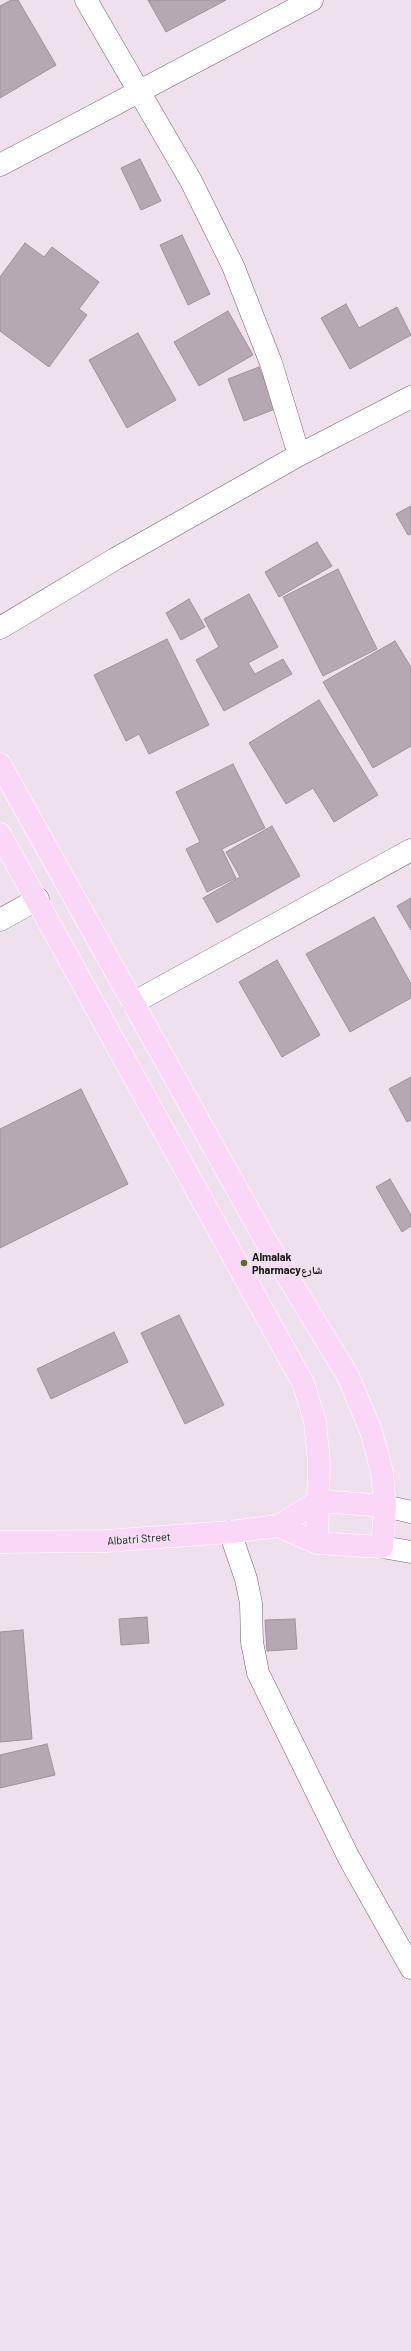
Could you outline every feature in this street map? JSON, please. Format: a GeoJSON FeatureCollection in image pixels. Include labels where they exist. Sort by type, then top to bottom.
{"type":"FeatureCollection","features":[{"type":"Feature","properties":{"kind":"main road"},"geometry":{"type":"LineString","coordinates":[[0,764],[263,1236],[348,1376],[371,1431],[382,1472],[385,1506],[382,1547],[317,1543],[278,1526]]}},
{"type":"Feature","properties":{"kind":"main road"},"geometry":{"type":"LineString","coordinates":[[0,834],[38,899],[303,1383],[315,1421],[319,1463],[320,1501],[317,1543]]}},
{"type":"Feature","properties":{"kind":"main road"},"geometry":{"type":"LineString","coordinates":[[278,1526],[320,1501],[385,1506]]}},
{"type":"Feature","properties":{"kind":"main road","name":"Albatri Street"},"geometry":{"type":"LineString","coordinates":[[0,1542],[105,1541],[230,1532],[278,1526]]}},
{"type":"Feature","properties":{"kind":"street"},"geometry":{"type":"LineString","coordinates":[[86,0],[137,91],[191,181],[233,266],[271,364],[299,455]]}},
{"type":"Feature","properties":{"kind":"street"},"geometry":{"type":"LineString","coordinates":[[0,165],[137,91],[312,0]]}},
{"type":"Feature","properties":{"kind":"street"},"geometry":{"type":"LineString","coordinates":[[0,628],[115,559],[299,455],[411,397]]}},
{"type":"Feature","properties":{"kind":"street"},"geometry":{"type":"LineString","coordinates":[[133,1003],[411,850]]}},
{"type":"Feature","properties":{"kind":"street"},"geometry":{"type":"LineString","coordinates":[[0,920],[38,899]]}},
{"type":"Feature","properties":{"kind":"street"},"geometry":{"type":"LineString","coordinates":[[385,1506],[411,1512]]}},
{"type":"Feature","properties":{"kind":"street"},"geometry":{"type":"LineString","coordinates":[[230,1532],[246,1579],[251,1603],[252,1642],[258,1673],[349,1858],[411,1968]]}},
{"type":"Feature","properties":{"kind":"street"},"geometry":{"type":"LineString","coordinates":[[382,1547],[411,1552]]}},
{"type":"Feature","properties":{"kind":"building"},"geometry":{"type":"Polygon","coordinates":[[[11,0],[18,0],[56,65],[0,98],[0,6],[11,0]]]}},
{"type":"Feature","properties":{"kind":"building"},"geometry":{"type":"Polygon","coordinates":[[[148,0],[226,0],[166,32],[148,0]]]}},
{"type":"Feature","properties":{"kind":"building"},"geometry":{"type":"Polygon","coordinates":[[[140,159],[161,201],[141,210],[121,168],[140,159]]]}},
{"type":"Feature","properties":{"kind":"building"},"geometry":{"type":"Polygon","coordinates":[[[182,235],[210,294],[188,305],[160,245],[182,235]]]}},
{"type":"Feature","properties":{"kind":"building"},"geometry":{"type":"Polygon","coordinates":[[[25,243],[44,257],[52,247],[99,282],[79,309],[87,315],[49,367],[0,331],[0,277],[25,243]]]}},
{"type":"Feature","properties":{"kind":"building"},"geometry":{"type":"Polygon","coordinates":[[[346,304],[359,328],[397,307],[411,335],[350,369],[321,318],[346,304]]]}},
{"type":"Feature","properties":{"kind":"building"},"geometry":{"type":"Polygon","coordinates":[[[228,311],[253,355],[199,386],[174,342],[228,311]]]}},
{"type":"Feature","properties":{"kind":"building"},"geometry":{"type":"Polygon","coordinates":[[[138,333],[176,400],[127,428],[89,360],[138,333]]]}},
{"type":"Feature","properties":{"kind":"building"},"geometry":{"type":"Polygon","coordinates":[[[259,367],[275,409],[244,421],[228,379],[259,367]]]}},
{"type":"Feature","properties":{"kind":"building"},"geometry":{"type":"Polygon","coordinates":[[[411,506],[411,534],[408,535],[396,514],[411,506]]]}},
{"type":"Feature","properties":{"kind":"building"},"geometry":{"type":"Polygon","coordinates":[[[317,542],[332,566],[279,597],[265,572],[317,542]]]}},
{"type":"Feature","properties":{"kind":"building"},"geometry":{"type":"Polygon","coordinates":[[[338,569],[377,649],[323,676],[283,597],[338,569]]]}},
{"type":"Feature","properties":{"kind":"building"},"geometry":{"type":"Polygon","coordinates":[[[249,594],[278,647],[248,663],[255,674],[283,659],[292,674],[224,711],[196,660],[219,647],[204,619],[249,594]]]}},
{"type":"Feature","properties":{"kind":"building"},"geometry":{"type":"Polygon","coordinates":[[[189,599],[205,627],[181,640],[166,613],[189,599]]]}},
{"type":"Feature","properties":{"kind":"building"},"geometry":{"type":"Polygon","coordinates":[[[167,639],[209,725],[149,754],[139,734],[126,741],[94,675],[167,639]]]}},
{"type":"Feature","properties":{"kind":"building"},"geometry":{"type":"Polygon","coordinates":[[[395,641],[411,667],[411,746],[373,768],[323,682],[395,641]]]}},
{"type":"Feature","properties":{"kind":"building"},"geometry":{"type":"Polygon","coordinates":[[[319,700],[378,795],[334,822],[313,788],[286,804],[249,743],[319,700]]]}},
{"type":"Feature","properties":{"kind":"building"},"geometry":{"type":"Polygon","coordinates":[[[233,764],[265,828],[222,849],[236,878],[207,892],[186,849],[200,842],[176,792],[233,764]]]}},
{"type":"Feature","properties":{"kind":"building"},"geometry":{"type":"Polygon","coordinates":[[[272,826],[300,876],[217,923],[203,898],[240,877],[226,852],[272,826]]]}},
{"type":"Feature","properties":{"kind":"building"},"geometry":{"type":"Polygon","coordinates":[[[411,898],[411,930],[397,906],[411,898]]]}},
{"type":"Feature","properties":{"kind":"building"},"geometry":{"type":"Polygon","coordinates":[[[374,917],[411,984],[411,998],[350,1032],[306,954],[374,917]]]}},
{"type":"Feature","properties":{"kind":"building"},"geometry":{"type":"Polygon","coordinates":[[[277,960],[320,1035],[282,1057],[239,982],[277,960]]]}},
{"type":"Feature","properties":{"kind":"building"},"geometry":{"type":"Polygon","coordinates":[[[411,1077],[411,1120],[407,1122],[389,1089],[411,1077]]]}},
{"type":"Feature","properties":{"kind":"building"},"geometry":{"type":"Polygon","coordinates":[[[81,1089],[128,1184],[0,1248],[0,1129],[81,1089]]]}},
{"type":"Feature","properties":{"kind":"building"},"geometry":{"type":"Polygon","coordinates":[[[390,1179],[411,1215],[411,1226],[402,1232],[376,1187],[390,1179]]]}},
{"type":"Feature","properties":{"kind":"building"},"geometry":{"type":"Polygon","coordinates":[[[179,1315],[224,1405],[185,1424],[141,1333],[179,1315]]]}},
{"type":"Feature","properties":{"kind":"building"},"geometry":{"type":"Polygon","coordinates":[[[114,1332],[128,1362],[51,1399],[37,1369],[114,1332]]]}},
{"type":"Feature","properties":{"kind":"building"},"geometry":{"type":"Polygon","coordinates":[[[147,1617],[149,1643],[121,1645],[119,1619],[147,1617]]]}},
{"type":"Feature","properties":{"kind":"building"},"geometry":{"type":"Polygon","coordinates":[[[295,1619],[297,1649],[267,1651],[265,1620],[295,1619]]]}},
{"type":"Feature","properties":{"kind":"building"},"geometry":{"type":"Polygon","coordinates":[[[23,1630],[32,1739],[0,1742],[0,1632],[23,1630]]]}},
{"type":"Feature","properties":{"kind":"building"},"geometry":{"type":"Polygon","coordinates":[[[47,1744],[55,1775],[0,1788],[0,1755],[47,1744]]]}},
{"type":"Feature","properties":{"kind":"place","name":"Almalak Pharmacyشارع"},"geometry":{"type":"Point","coordinates":[244,1263]}}]}
